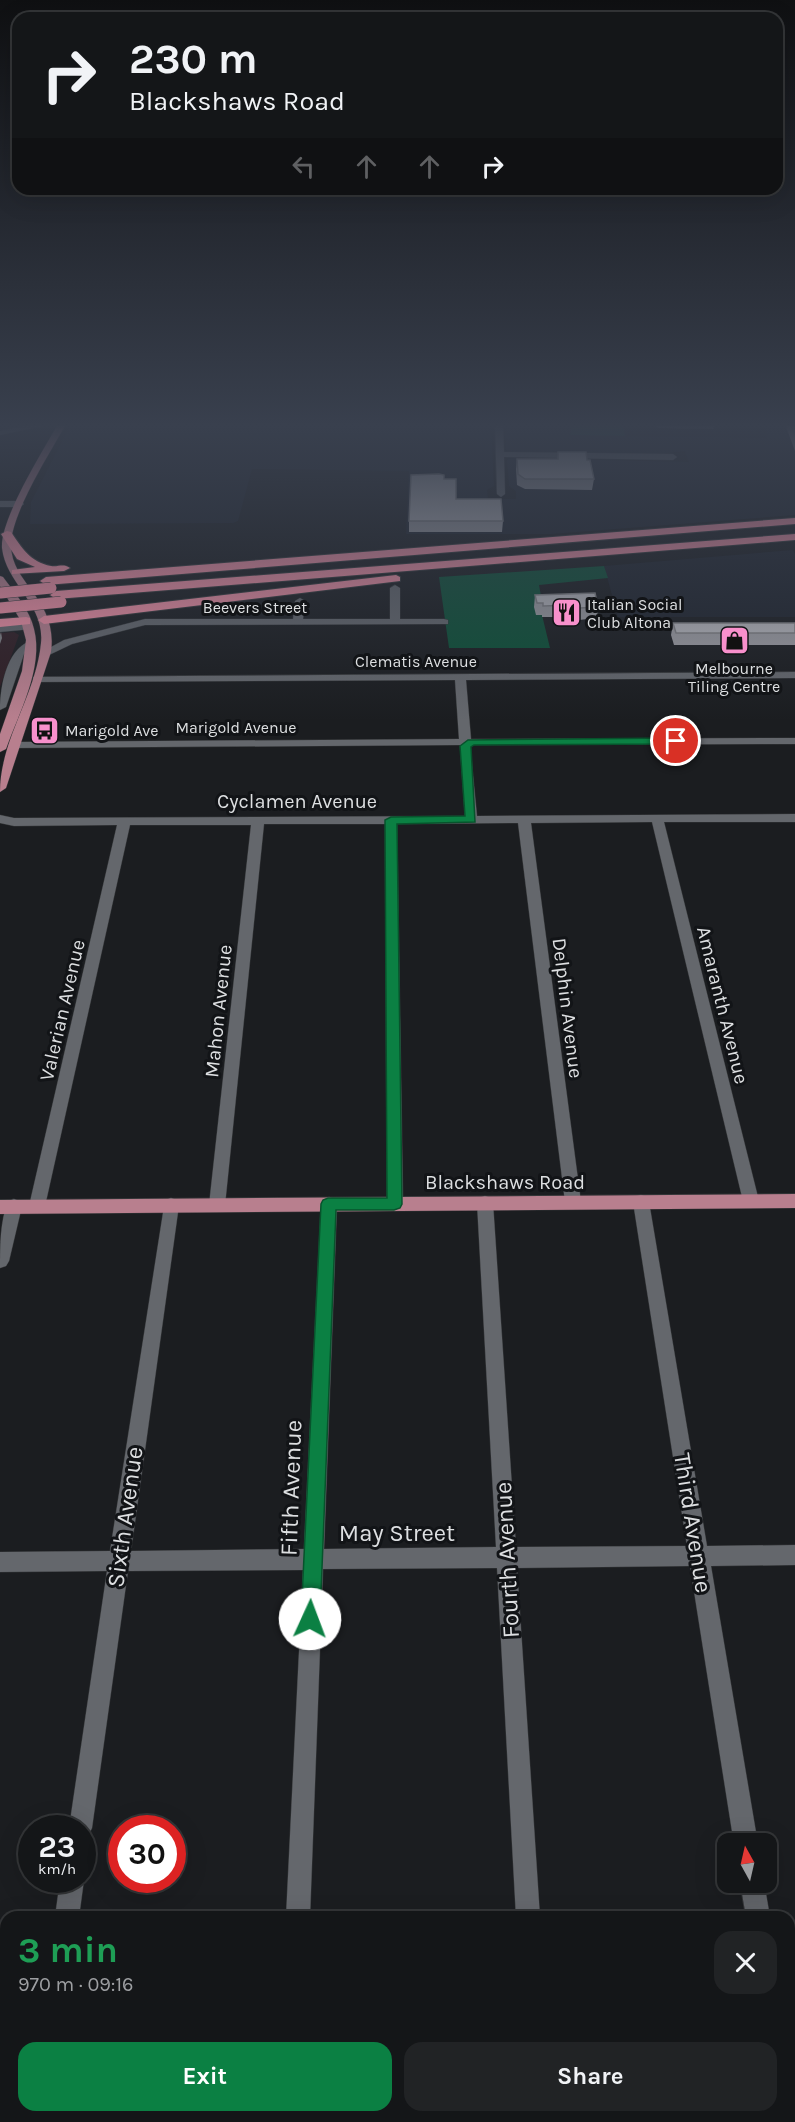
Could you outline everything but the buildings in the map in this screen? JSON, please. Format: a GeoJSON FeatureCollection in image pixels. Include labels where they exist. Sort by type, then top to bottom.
{"type":"FeatureCollection","features":[{"type":"Feature","properties":{"kind":"highway"},"geometry":{"type":"LineString","coordinates":[[0,600],[54,592],[629,534],[769,523]]}},
{"type":"Feature","properties":{"kind":"highway"},"geometry":{"type":"LineString","coordinates":[[0,608],[54,592],[795,529]]}},
{"type":"Feature","properties":{"kind":"highway"},"geometry":{"type":"LineString","coordinates":[[4,530],[8,552],[28,562],[59,569]]}},
{"type":"Feature","properties":{"kind":"highway"},"geometry":{"type":"LineString","coordinates":[[16,572],[364,547],[629,534]]}},
{"type":"Feature","properties":{"kind":"highway"},"geometry":{"type":"LineString","coordinates":[[0,585],[54,592],[795,537]]}},
{"type":"Feature","properties":{"kind":"highway"},"geometry":{"type":"LineString","coordinates":[[0,593],[475,569],[795,544]]}},
{"type":"Feature","properties":{"kind":"highway"},"geometry":{"type":"LineString","coordinates":[[46,626],[206,602],[475,569]]}},
{"type":"Feature","properties":{"kind":"highway"},"geometry":{"type":"LineString","coordinates":[[0,623],[27,624]]}},
{"type":"Feature","properties":{"kind":"main road"},"geometry":{"type":"LineString","coordinates":[[4,745],[37,679],[45,653],[46,626],[32,595],[16,572],[8,552]]}},
{"type":"Feature","properties":{"kind":"main road"},"geometry":{"type":"LineString","coordinates":[[0,572],[16,572]]}},
{"type":"Feature","properties":{"kind":"main road"},"geometry":{"type":"LineString","coordinates":[[0,579],[27,624],[30,644],[23,678],[3,727],[4,745],[0,788]]}},
{"type":"Feature","properties":{"kind":"main road"},"geometry":{"type":"LineString","coordinates":[[27,624],[46,626]]}},
{"type":"Feature","properties":{"kind":"main road","name":"Blackshaws Road"},"geometry":{"type":"LineString","coordinates":[[7,1207],[795,1201]]}},
{"type":"Feature","properties":{"kind":"street"},"geometry":{"type":"LineString","coordinates":[[395,588],[395,622]]}},
{"type":"Feature","properties":{"kind":"street"},"geometry":{"type":"LineString","coordinates":[[298,622],[300,601]]}},
{"type":"Feature","properties":{"kind":"street","name":"Beevers Street"},"geometry":{"type":"LineString","coordinates":[[45,653],[68,642],[145,622],[444,622]]}},
{"type":"Feature","properties":{"kind":"street"},"geometry":{"type":"LineString","coordinates":[[0,629],[27,624]]}},
{"type":"Feature","properties":{"kind":"street"},"geometry":{"type":"LineString","coordinates":[[46,626],[58,641],[68,642]]}},
{"type":"Feature","properties":{"kind":"street"},"geometry":{"type":"LineString","coordinates":[[0,707],[19,653],[30,644]]}},
{"type":"Feature","properties":{"kind":"street","name":"Clematis Avenue"},"geometry":{"type":"LineString","coordinates":[[37,679],[795,675]]}},
{"type":"Feature","properties":{"kind":"street"},"geometry":{"type":"LineString","coordinates":[[460,677],[471,820]]}},
{"type":"Feature","properties":{"kind":"street","name":"Marigold Avenue"},"geometry":{"type":"LineString","coordinates":[[4,745],[795,741]]}},
{"type":"Feature","properties":{"kind":"street","name":"Cyclamen Avenue"},"geometry":{"type":"LineString","coordinates":[[0,819],[14,822],[657,819],[794,822]]}},
{"type":"Feature","properties":{"kind":"street","name":"Delphin Avenue"},"geometry":{"type":"LineString","coordinates":[[524,819],[573,1202]]}},
{"type":"Feature","properties":{"kind":"street","name":"Amaranth Avenue"},"geometry":{"type":"LineString","coordinates":[[657,819],[751,1201]]}},
{"type":"Feature","properties":{"kind":"street"},"geometry":{"type":"LineString","coordinates":[[391,820],[394,1204]]}},
{"type":"Feature","properties":{"kind":"street","name":"Mahon Avenue"},"geometry":{"type":"LineString","coordinates":[[217,1205],[258,821]]}},
{"type":"Feature","properties":{"kind":"street","name":"Cyclamen Avenue"},"geometry":{"type":"LineString","coordinates":[[0,825],[14,822]]}},
{"type":"Feature","properties":{"kind":"street","name":"Valerian Avenue"},"geometry":{"type":"LineString","coordinates":[[38,1206],[124,822]]}},
{"type":"Feature","properties":{"kind":"street","name":"Third Avenue"},"geometry":{"type":"LineString","coordinates":[[641,1202],[744,1833]]}},
{"type":"Feature","properties":{"kind":"street","name":"Fourth Avenue"},"geometry":{"type":"LineString","coordinates":[[484,1203],[528,1911]]}},
{"type":"Feature","properties":{"kind":"street","name":"Fifth Avenue"},"geometry":{"type":"LineString","coordinates":[[298,1911],[328,1204]]}},
{"type":"Feature","properties":{"kind":"street","name":"Sixth Avenue"},"geometry":{"type":"LineString","coordinates":[[82,1815],[171,1205]]}},
{"type":"Feature","properties":{"kind":"street"},"geometry":{"type":"LineString","coordinates":[[0,1261],[7,1207]]}},
{"type":"Feature","properties":{"kind":"street","name":"May Street"},"geometry":{"type":"LineString","coordinates":[[0,1562],[795,1555]]}},
{"type":"Feature","properties":{"kind":"street"},"geometry":{"type":"LineString","coordinates":[[68,1911],[70,1893]]}},
{"type":"Feature","properties":{"kind":"street"},"geometry":{"type":"LineString","coordinates":[[754,1893],[757,1911]]}},
{"type":"Feature","properties":{"kind":"shaded area"},"geometry":{"type":"Polygon","coordinates":[[[30,523],[228,523],[30,524],[30,523]]]}},
{"type":"Feature","properties":{"kind":"shaded area"},"geometry":{"type":"Polygon","coordinates":[[[407,523],[692,523],[551,534],[406,534],[407,523]]]}},
{"type":"Feature","properties":{"kind":"shaded area"},"geometry":{"type":"Polygon","coordinates":[[[793,550],[795,554],[795,617],[618,617],[604,566],[793,550]]]}},
{"type":"Feature","properties":{"kind":"shaded area"},"geometry":{"type":"Polygon","coordinates":[[[14,632],[19,635],[0,687],[0,633],[14,632]]]}},
{"type":"Feature","properties":{"kind":"green space"},"geometry":{"type":"Polygon","coordinates":[[[604,566],[608,578],[539,585],[543,607],[536,615],[542,615],[550,648],[449,648],[439,577],[604,566]]]}},
{"type":"Feature","properties":{"kind":"place","name":"Italian Social Club Altona"},"geometry":{"type":"Point","coordinates":[566,613]}},
{"type":"Feature","properties":{"kind":"place","name":"Melbourne Tiling Centre"},"geometry":{"type":"Point","coordinates":[734,640]}},
{"type":"Feature","properties":{"kind":"place","name":"Marigold Ave"},"geometry":{"type":"Point","coordinates":[44,730]}},
{"type":"Feature","properties":{"kind":"route"},"geometry":{"type":"LineString","coordinates":[[310,1619],[328,1204],[394,1204],[391,820],[471,820],[465,746],[472,742],[676,741]]}}]}
